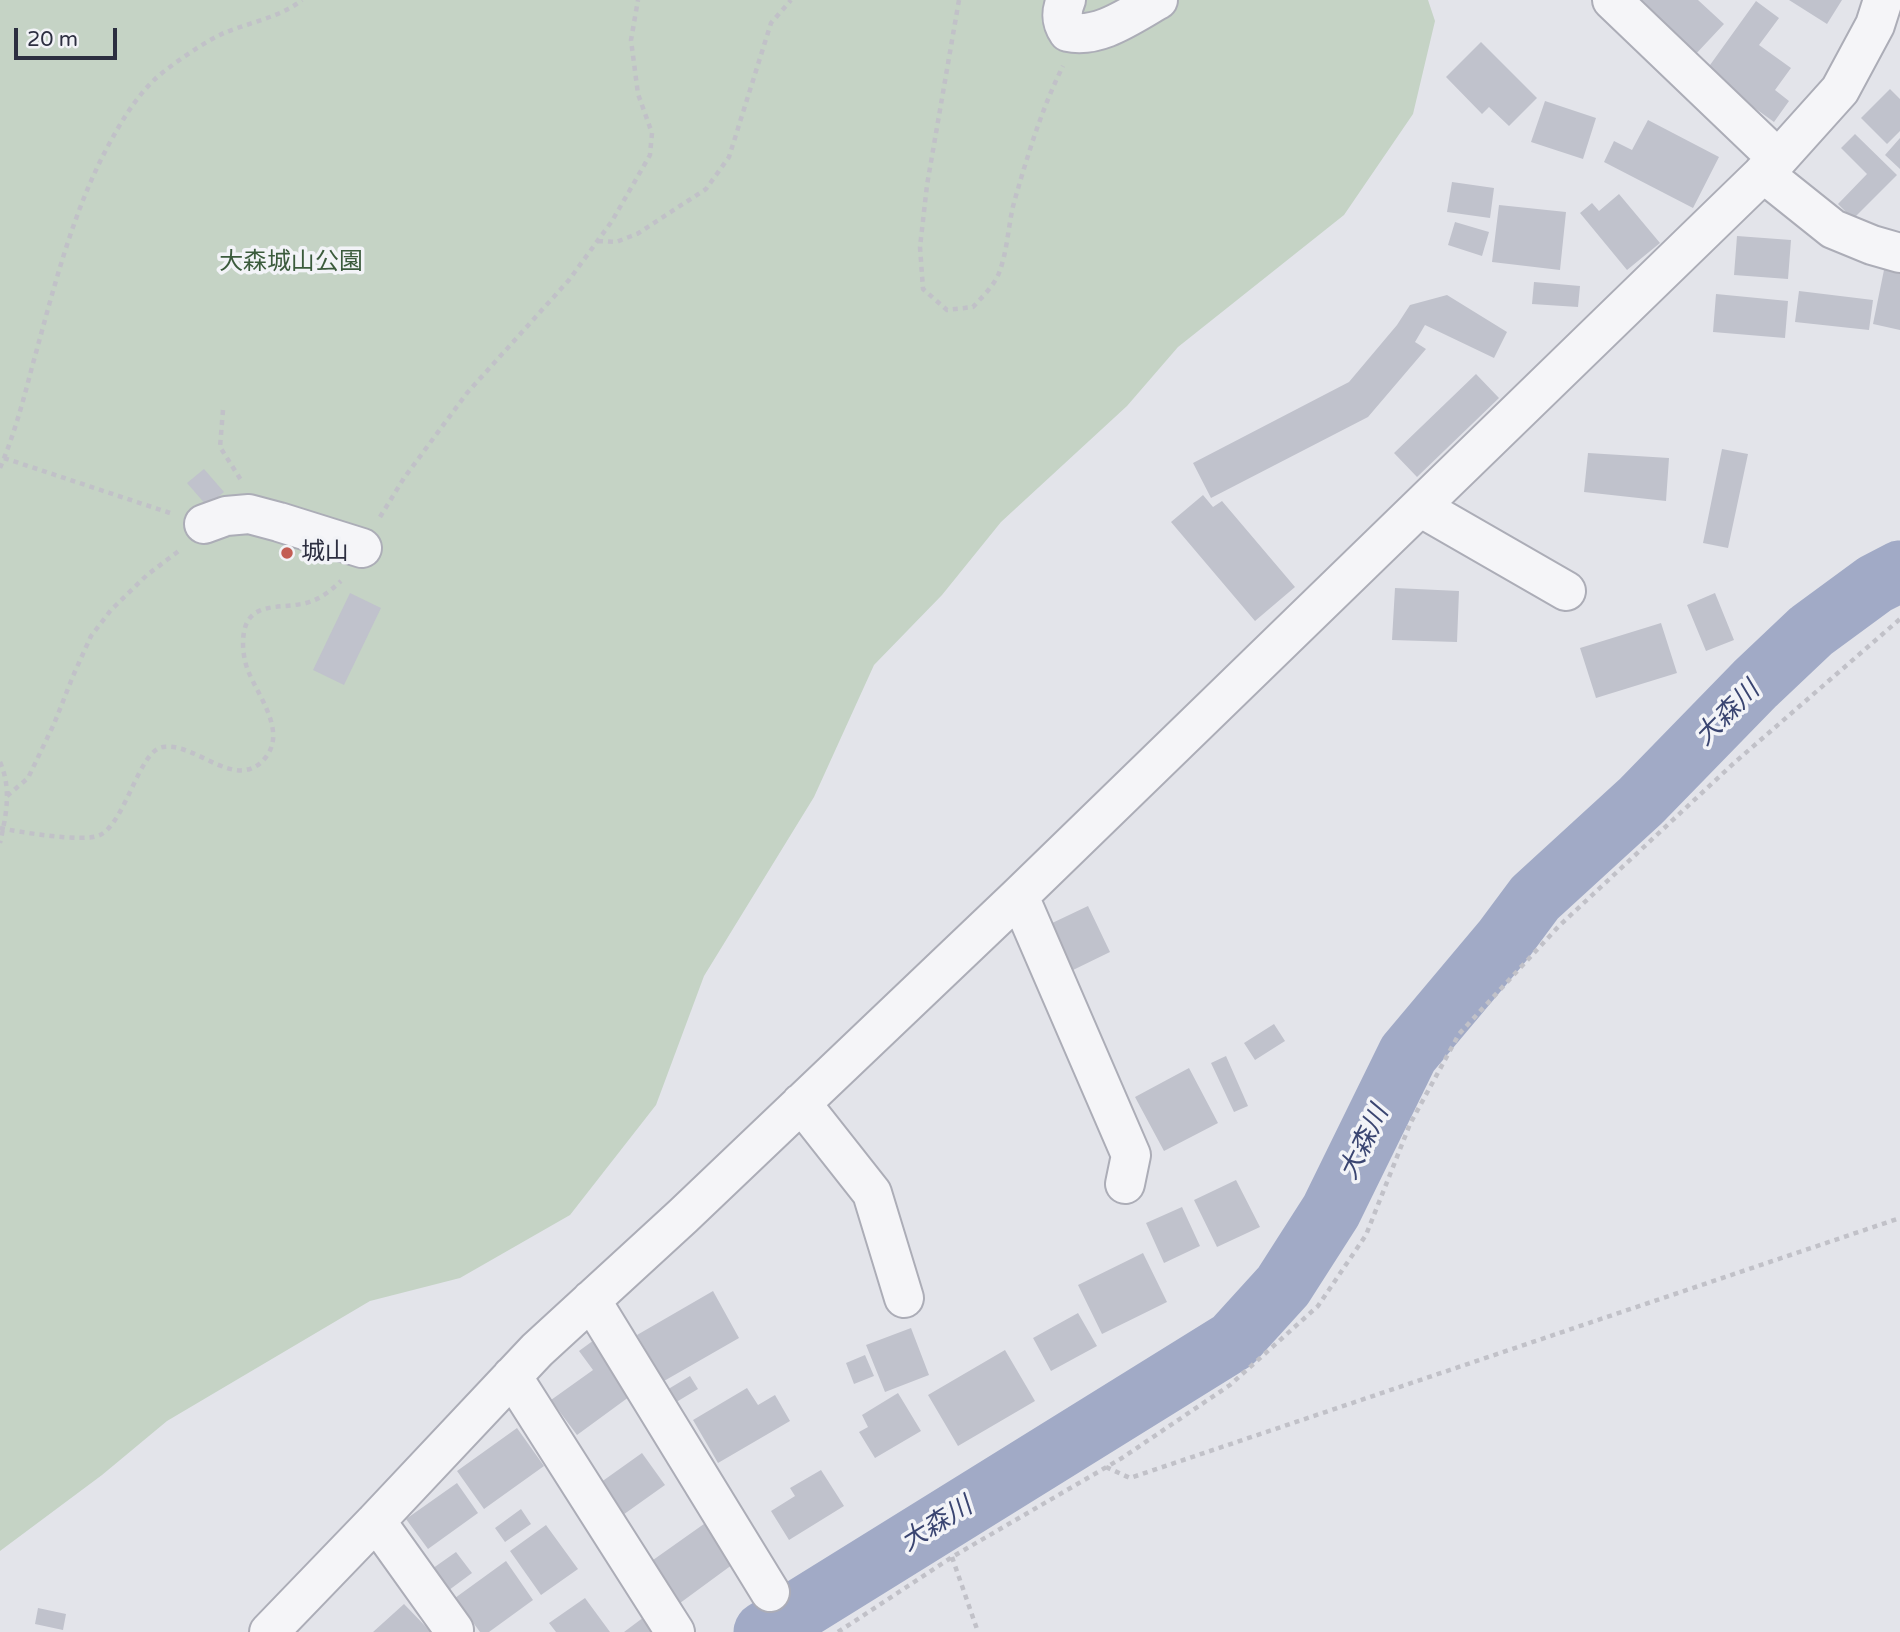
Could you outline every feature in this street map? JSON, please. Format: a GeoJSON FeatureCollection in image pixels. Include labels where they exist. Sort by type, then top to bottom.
{"type":"FeatureCollection","features":[{"type":"Feature","properties":{"kind":"street"},"geometry":{"type":"LineString","coordinates":[[1072,17],[1090,33],[1114,24],[1158,0]]}},
{"type":"Feature","properties":{"kind":"street"},"geometry":{"type":"LineString","coordinates":[[1612,0],[1833,229],[1900,253]]}},
{"type":"Feature","properties":{"kind":"street"},"geometry":{"type":"LineString","coordinates":[[269,1632],[537,1350],[683,1216],[1018,896],[1771,166],[1840,90],[1875,25],[1883,0]]}},
{"type":"Feature","properties":{"kind":"street"},"geometry":{"type":"LineString","coordinates":[[1420,507],[1566,592]]}},
{"type":"Feature","properties":{"kind":"street"},"geometry":{"type":"LineString","coordinates":[[204,524],[239,514],[261,516],[362,548]]}},
{"type":"Feature","properties":{"kind":"street"},"geometry":{"type":"LineString","coordinates":[[1018,896],[1131,1155],[1125,1184]]}},
{"type":"Feature","properties":{"kind":"street"},"geometry":{"type":"LineString","coordinates":[[801,1103],[872,1194],[904,1298]]}},
{"type":"Feature","properties":{"kind":"street"},"geometry":{"type":"LineString","coordinates":[[591,1300],[770,1592]]}},
{"type":"Feature","properties":{"kind":"street"},"geometry":{"type":"LineString","coordinates":[[512,1376],[675,1632]]}},
{"type":"Feature","properties":{"kind":"street"},"geometry":{"type":"LineString","coordinates":[[376,1521],[454,1630]]}},
{"type":"Feature","properties":{"kind":"path"},"geometry":{"type":"LineString","coordinates":[[0,468],[13,435],[68,240],[96,170],[127,112],[154,79],[222,33],[262,21],[302,0]]}},
{"type":"Feature","properties":{"kind":"path"},"geometry":{"type":"LineString","coordinates":[[2,828],[79,838],[98,836],[114,821],[144,764],[162,747],[198,755],[232,770],[251,769],[265,758],[272,745],[272,733],[268,712],[248,671],[243,640],[245,629],[254,616],[267,607],[305,603],[327,594],[348,575],[404,478],[467,393],[569,280],[612,221],[650,155],[652,133],[638,94],[631,40],[638,0]]}},
{"type":"Feature","properties":{"kind":"path"},"geometry":{"type":"LineString","coordinates":[[598,241],[615,242],[637,234],[706,190],[729,157],[771,23],[791,0]]}},
{"type":"Feature","properties":{"kind":"path"},"geometry":{"type":"LineString","coordinates":[[959,0],[927,185],[920,247],[923,289],[947,310],[973,307],[999,273],[1025,164],[1055,82],[1072,17]]}},
{"type":"Feature","properties":{"kind":"path"},"geometry":{"type":"LineString","coordinates":[[223,410],[220,447],[261,516]]}},
{"type":"Feature","properties":{"kind":"path"},"geometry":{"type":"LineString","coordinates":[[5,458],[204,524],[192,542],[147,575],[110,610],[91,636],[28,778],[7,796]]}},
{"type":"Feature","properties":{"kind":"path"},"geometry":{"type":"LineString","coordinates":[[838,1632],[952,1557],[1106,1467],[1230,1385],[1318,1306],[1366,1235],[1410,1124],[1459,1034],[1569,917],[1734,763],[1900,619]]}},
{"type":"Feature","properties":{"kind":"path"},"geometry":{"type":"LineString","coordinates":[[0,762],[7,796],[0,843]]}},
{"type":"Feature","properties":{"kind":"path"},"geometry":{"type":"LineString","coordinates":[[1106,1467],[1130,1478],[1900,1219]]}},
{"type":"Feature","properties":{"kind":"path"},"geometry":{"type":"LineString","coordinates":[[952,1557],[978,1632]]}},
{"type":"Feature","properties":{"kind":"green space","name":"大森城山公園"},"geometry":{"type":"Polygon","coordinates":[[[0,0],[1428,0],[1435,21],[1413,114],[1344,215],[1178,347],[1127,406],[1001,522],[942,595],[874,665],[814,797],[704,976],[656,1105],[570,1215],[460,1278],[370,1301],[167,1421],[102,1475],[0,1551],[0,0]]]}},
{"type":"Feature","properties":{"kind":"building"},"geometry":{"type":"Polygon","coordinates":[[[1630,0],[1698,0],[1724,24],[1693,57],[1630,0]]]}},
{"type":"Feature","properties":{"kind":"building"},"geometry":{"type":"Polygon","coordinates":[[[1789,0],[1842,0],[1827,24],[1789,0]]]}},
{"type":"Feature","properties":{"kind":"building"},"geometry":{"type":"Polygon","coordinates":[[[1756,1],[1779,18],[1759,45],[1791,68],[1775,90],[1789,101],[1774,122],[1705,72],[1756,1]]]}},
{"type":"Feature","properties":{"kind":"building"},"geometry":{"type":"Polygon","coordinates":[[[1481,42],[1537,98],[1509,126],[1489,107],[1482,114],[1446,77],[1481,42]]]}},
{"type":"Feature","properties":{"kind":"building"},"geometry":{"type":"Polygon","coordinates":[[[1890,89],[1900,99],[1900,131],[1887,144],[1861,118],[1890,89]]]}},
{"type":"Feature","properties":{"kind":"building"},"geometry":{"type":"Polygon","coordinates":[[[1545,101],[1596,118],[1583,159],[1531,142],[1545,101]]]}},
{"type":"Feature","properties":{"kind":"building"},"geometry":{"type":"Polygon","coordinates":[[[1648,120],[1719,157],[1693,208],[1604,162],[1614,141],[1632,150],[1648,120]]]}},
{"type":"Feature","properties":{"kind":"building"},"geometry":{"type":"Polygon","coordinates":[[[1855,134],[1897,175],[1853,219],[1838,204],[1867,174],[1841,148],[1855,134]]]}},
{"type":"Feature","properties":{"kind":"building"},"geometry":{"type":"Polygon","coordinates":[[[1900,138],[1900,169],[1885,155],[1900,138]]]}},
{"type":"Feature","properties":{"kind":"building"},"geometry":{"type":"Polygon","coordinates":[[[1452,182],[1494,188],[1490,218],[1447,212],[1452,182]]]}},
{"type":"Feature","properties":{"kind":"building"},"geometry":{"type":"Polygon","coordinates":[[[1619,194],[1660,243],[1627,270],[1580,213],[1592,203],[1599,211],[1619,194]]]}},
{"type":"Feature","properties":{"kind":"building"},"geometry":{"type":"Polygon","coordinates":[[[1499,205],[1566,212],[1560,270],[1492,262],[1499,205]]]}},
{"type":"Feature","properties":{"kind":"building"},"geometry":{"type":"Polygon","coordinates":[[[1455,222],[1489,232],[1482,256],[1448,245],[1455,222]]]}},
{"type":"Feature","properties":{"kind":"building"},"geometry":{"type":"Polygon","coordinates":[[[1737,236],[1791,240],[1788,279],[1734,275],[1737,236]]]}},
{"type":"Feature","properties":{"kind":"building"},"geometry":{"type":"Polygon","coordinates":[[[1885,265],[1900,268],[1900,330],[1873,324],[1885,265]]]}},
{"type":"Feature","properties":{"kind":"building"},"geometry":{"type":"Polygon","coordinates":[[[1534,282],[1580,286],[1578,307],[1532,304],[1534,282]]]}},
{"type":"Feature","properties":{"kind":"building"},"geometry":{"type":"Polygon","coordinates":[[[1799,291],[1873,300],[1869,330],[1795,322],[1799,291]]]}},
{"type":"Feature","properties":{"kind":"building"},"geometry":{"type":"Polygon","coordinates":[[[1716,294],[1788,301],[1785,338],[1713,332],[1716,294]]]}},
{"type":"Feature","properties":{"kind":"building"},"geometry":{"type":"Polygon","coordinates":[[[1447,295],[1507,332],[1494,358],[1425,325],[1415,342],[1426,349],[1368,417],[1211,498],[1193,463],[1349,382],[1397,325],[1410,305],[1447,295]]]}},
{"type":"Feature","properties":{"kind":"building"},"geometry":{"type":"Polygon","coordinates":[[[1476,374],[1499,398],[1417,477],[1394,453],[1476,374]]]}},
{"type":"Feature","properties":{"kind":"building"},"geometry":{"type":"Polygon","coordinates":[[[1722,449],[1748,454],[1728,548],[1703,543],[1722,449]]]}},
{"type":"Feature","properties":{"kind":"building"},"geometry":{"type":"Polygon","coordinates":[[[1588,453],[1669,458],[1666,501],[1584,492],[1588,453]]]}},
{"type":"Feature","properties":{"kind":"building"},"geometry":{"type":"Polygon","coordinates":[[[204,469],[224,492],[207,506],[187,483],[204,469]]]}},
{"type":"Feature","properties":{"kind":"building"},"geometry":{"type":"Polygon","coordinates":[[[1203,495],[1213,507],[1222,501],[1295,587],[1255,621],[1171,522],[1203,495]]]}},
{"type":"Feature","properties":{"kind":"building"},"geometry":{"type":"Polygon","coordinates":[[[1395,588],[1459,591],[1457,642],[1392,640],[1395,588]]]}},
{"type":"Feature","properties":{"kind":"building"},"geometry":{"type":"Polygon","coordinates":[[[350,593],[381,608],[344,685],[313,670],[350,593]]]}},
{"type":"Feature","properties":{"kind":"building"},"geometry":{"type":"Polygon","coordinates":[[[1715,593],[1734,640],[1706,651],[1687,605],[1715,593]]]}},
{"type":"Feature","properties":{"kind":"building"},"geometry":{"type":"Polygon","coordinates":[[[1661,623],[1677,673],[1596,698],[1580,648],[1661,623]]]}},
{"type":"Feature","properties":{"kind":"building"},"geometry":{"type":"Polygon","coordinates":[[[1088,906],[1110,952],[1071,971],[1048,925],[1088,906]]]}},
{"type":"Feature","properties":{"kind":"building"},"geometry":{"type":"Polygon","coordinates":[[[1274,1024],[1285,1041],[1255,1060],[1244,1043],[1274,1024]]]}},
{"type":"Feature","properties":{"kind":"building"},"geometry":{"type":"Polygon","coordinates":[[[1226,1056],[1248,1106],[1234,1112],[1211,1063],[1226,1056]]]}},
{"type":"Feature","properties":{"kind":"building"},"geometry":{"type":"Polygon","coordinates":[[[1189,1068],[1218,1123],[1164,1151],[1135,1097],[1189,1068]]]}},
{"type":"Feature","properties":{"kind":"building"},"geometry":{"type":"Polygon","coordinates":[[[1236,1180],[1260,1227],[1217,1247],[1194,1200],[1236,1180]]]}},
{"type":"Feature","properties":{"kind":"building"},"geometry":{"type":"Polygon","coordinates":[[[1182,1207],[1200,1246],[1164,1263],[1146,1223],[1182,1207]]]}},
{"type":"Feature","properties":{"kind":"building"},"geometry":{"type":"Polygon","coordinates":[[[1143,1253],[1167,1302],[1102,1334],[1078,1285],[1143,1253]]]}},
{"type":"Feature","properties":{"kind":"building"},"geometry":{"type":"Polygon","coordinates":[[[713,1291],[739,1338],[664,1381],[637,1335],[713,1291]]]}},
{"type":"Feature","properties":{"kind":"building"},"geometry":{"type":"Polygon","coordinates":[[[1078,1313],[1097,1346],[1051,1371],[1033,1338],[1078,1313]]]}},
{"type":"Feature","properties":{"kind":"building"},"geometry":{"type":"Polygon","coordinates":[[[911,1328],[929,1375],[885,1392],[866,1345],[911,1328]]]}},
{"type":"Feature","properties":{"kind":"building"},"geometry":{"type":"Polygon","coordinates":[[[594,1340],[633,1394],[577,1435],[551,1400],[593,1370],[579,1351],[594,1340]]]}},
{"type":"Feature","properties":{"kind":"building"},"geometry":{"type":"Polygon","coordinates":[[[1005,1350],[1035,1401],[958,1446],[928,1395],[1005,1350]]]}},
{"type":"Feature","properties":{"kind":"building"},"geometry":{"type":"Polygon","coordinates":[[[865,1355],[874,1376],[854,1384],[846,1363],[865,1355]]]}},
{"type":"Feature","properties":{"kind":"building"},"geometry":{"type":"Polygon","coordinates":[[[690,1376],[698,1389],[673,1404],[665,1391],[690,1376]]]}},
{"type":"Feature","properties":{"kind":"building"},"geometry":{"type":"Polygon","coordinates":[[[747,1388],[758,1405],[775,1395],[790,1421],[718,1463],[693,1420],[747,1388]]]}},
{"type":"Feature","properties":{"kind":"building"},"geometry":{"type":"Polygon","coordinates":[[[898,1393],[921,1431],[875,1458],[859,1432],[868,1427],[862,1415],[898,1393]]]}},
{"type":"Feature","properties":{"kind":"building"},"geometry":{"type":"Polygon","coordinates":[[[517,1428],[544,1466],[484,1509],[457,1471],[517,1428]]]}},
{"type":"Feature","properties":{"kind":"building"},"geometry":{"type":"Polygon","coordinates":[[[642,1453],[665,1485],[620,1517],[597,1485],[642,1453]]]}},
{"type":"Feature","properties":{"kind":"building"},"geometry":{"type":"Polygon","coordinates":[[[821,1470],[844,1506],[789,1540],[771,1511],[795,1496],[790,1488],[821,1470]]]}},
{"type":"Feature","properties":{"kind":"building"},"geometry":{"type":"Polygon","coordinates":[[[457,1483],[478,1513],[428,1549],[406,1519],[457,1483]]]}},
{"type":"Feature","properties":{"kind":"building"},"geometry":{"type":"Polygon","coordinates":[[[521,1509],[531,1524],[505,1542],[495,1528],[521,1509]]]}},
{"type":"Feature","properties":{"kind":"building"},"geometry":{"type":"Polygon","coordinates":[[[711,1519],[740,1559],[676,1606],[646,1565],[711,1519]]]}},
{"type":"Feature","properties":{"kind":"building"},"geometry":{"type":"Polygon","coordinates":[[[546,1525],[578,1569],[541,1595],[510,1551],[546,1525]]]}},
{"type":"Feature","properties":{"kind":"building"},"geometry":{"type":"Polygon","coordinates":[[[456,1552],[472,1573],[445,1593],[429,1571],[456,1552]]]}},
{"type":"Feature","properties":{"kind":"building"},"geometry":{"type":"Polygon","coordinates":[[[506,1561],[533,1600],[489,1632],[480,1632],[455,1598],[506,1561]]]}},
{"type":"Feature","properties":{"kind":"building"},"geometry":{"type":"Polygon","coordinates":[[[585,1598],[610,1632],[556,1632],[549,1623],[585,1598]]]}},
{"type":"Feature","properties":{"kind":"building"},"geometry":{"type":"Polygon","coordinates":[[[404,1604],[431,1632],[373,1632],[404,1604]]]}},
{"type":"Feature","properties":{"kind":"building"},"geometry":{"type":"Polygon","coordinates":[[[38,1608],[66,1614],[63,1630],[35,1624],[38,1608]]]}},
{"type":"Feature","properties":{"kind":"building"},"geometry":{"type":"Polygon","coordinates":[[[644,1617],[654,1632],[624,1632],[644,1617]]]}},
{"type":"Feature","properties":{"kind":"waterway","name":"大森川"},"geometry":{"type":"LineString","coordinates":[[764,1632],[1233,1341],[1283,1286],[1331,1211],[1408,1054],[1503,941],[1535,898],[1641,801],[1755,684],[1811,631],[1875,584],[1900,571]]}},
{"type":"Feature","properties":{"kind":"place","name":"城山"},"geometry":{"type":"Point","coordinates":[287,553]}}]}
